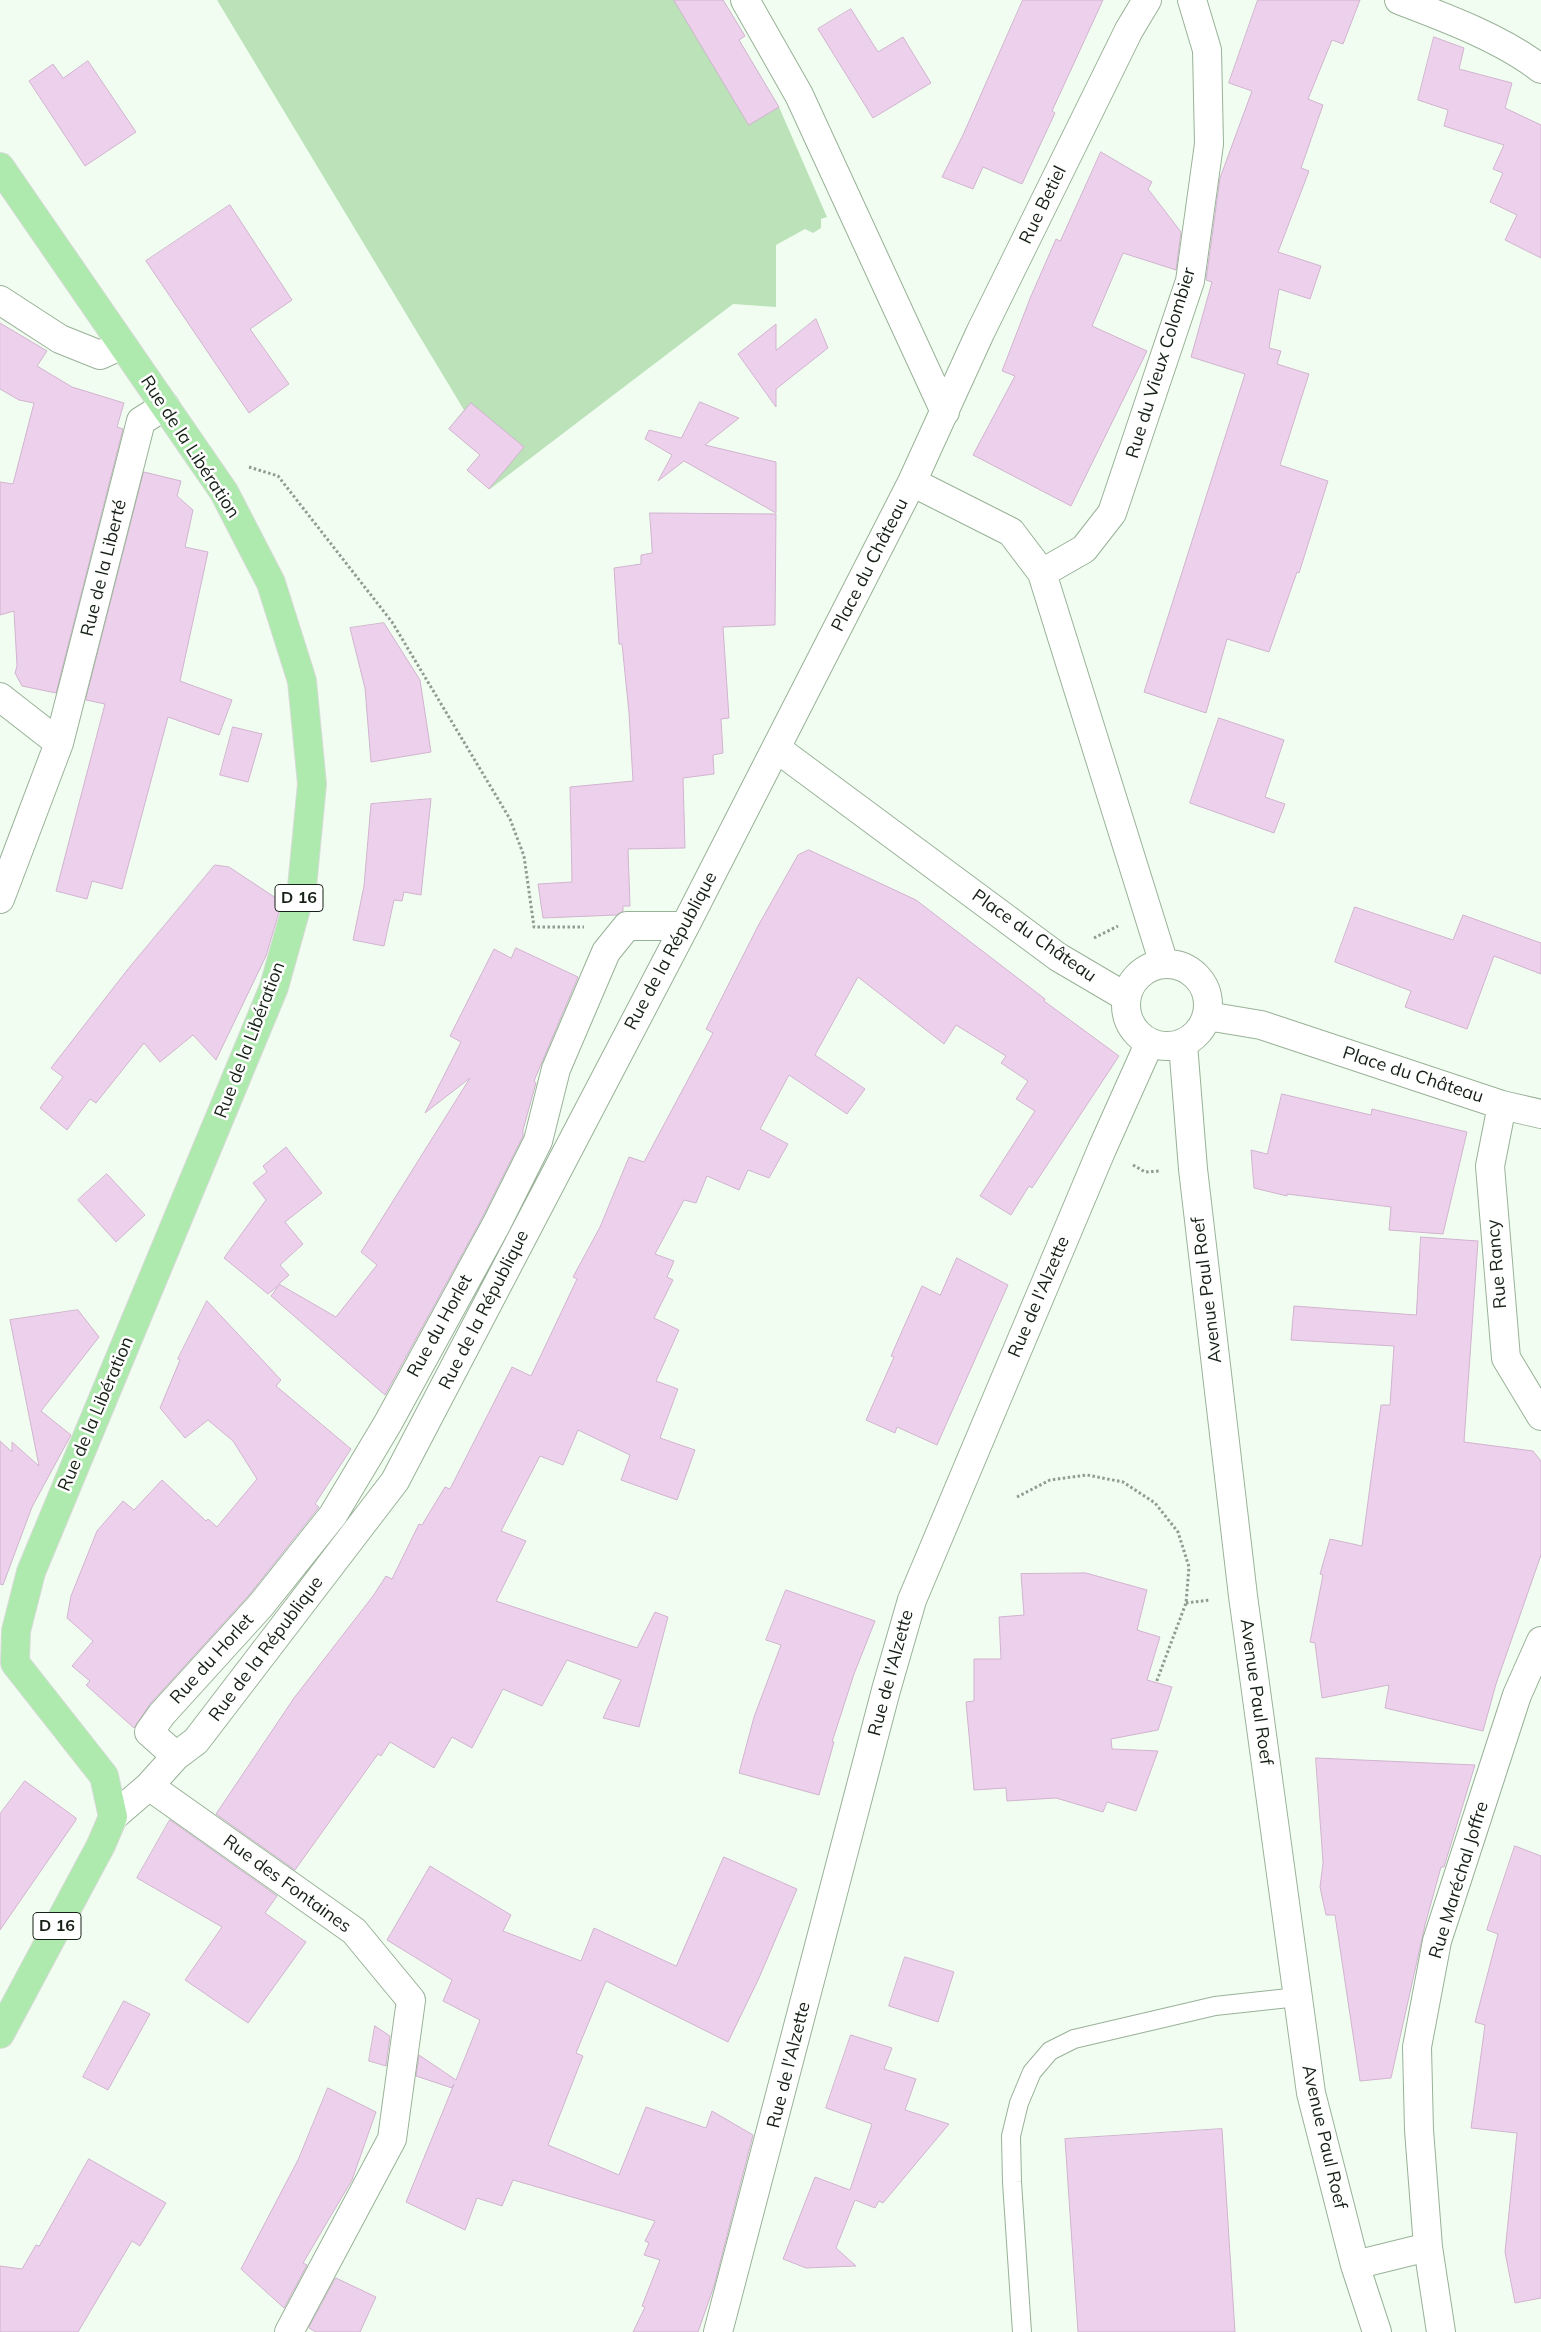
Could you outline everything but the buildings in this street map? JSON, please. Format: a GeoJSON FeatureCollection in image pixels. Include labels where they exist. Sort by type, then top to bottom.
{"type":"FeatureCollection","features":[{"type":"Feature","properties":{"kind":"main road","name":"Rue de la Libération"},"geometry":{"type":"LineString","coordinates":[[0,167],[224,492],[271,583],[302,681],[312,784],[302,887],[274,987],[31,1572],[8,1659]]}},
{"type":"Feature","properties":{"kind":"main road","name":"D 16"},"geometry":{"type":"LineString","coordinates":[[0,2034],[101,1845],[113,1817],[104,1776],[8,1659]]}},
{"type":"Feature","properties":{"kind":"street"},"geometry":{"type":"LineString","coordinates":[[745,0],[799,95],[945,412]]}},
{"type":"Feature","properties":{"kind":"street","name":"Rue Betiel"},"geometry":{"type":"LineString","coordinates":[[912,482],[980,334],[1120,48],[1147,0]]}},
{"type":"Feature","properties":{"kind":"street","name":"Rue du Vieux Colombier"},"geometry":{"type":"LineString","coordinates":[[1042,573],[1084,549],[1112,513],[1190,281],[1209,144],[1207,50],[1192,0]]}},
{"type":"Feature","properties":{"kind":"street"},"geometry":{"type":"LineString","coordinates":[[1399,0],[1450,19],[1528,59],[1541,69]]}},
{"type":"Feature","properties":{"kind":"street"},"geometry":{"type":"LineString","coordinates":[[0,300],[60,339],[100,355],[122,345]]}},
{"type":"Feature","properties":{"kind":"street","name":"Rue de la Liberté"},"geometry":{"type":"LineString","coordinates":[[0,899],[59,743],[141,421],[165,406]]}},
{"type":"Feature","properties":{"kind":"street","name":"Place du Château"},"geometry":{"type":"LineString","coordinates":[[1126,997],[1058,957],[776,748],[912,482],[1011,532],[1042,573],[1164,964]]}},
{"type":"Feature","properties":{"kind":"street"},"geometry":{"type":"LineString","coordinates":[[0,697],[59,743]]}},
{"type":"Feature","properties":{"kind":"street","name":"Rue de la République"},"geometry":{"type":"LineString","coordinates":[[113,1817],[149,1786],[176,1756],[196,1741],[395,1481],[776,748]]}},
{"type":"Feature","properties":{"kind":"street","name":"Rue du Horlet"},"geometry":{"type":"LineString","coordinates":[[176,1756],[149,1732],[162,1714],[260,1605],[333,1515],[383,1431],[496,1225],[538,1141],[556,1069],[606,952],[627,926],[684,926]]}},
{"type":"Feature","properties":{"kind":"street"},"geometry":{"type":"LineString","coordinates":[[1164,964],[1180,965],[1194,973],[1204,985],[1208,1000],[1207,1016],[1198,1033],[1183,1044],[1166,1047],[1149,1044],[1134,1032],[1126,1015],[1126,997],[1133,980],[1146,968],[1164,964]]}},
{"type":"Feature","properties":{"kind":"street","name":"Place du Château"},"geometry":{"type":"LineString","coordinates":[[1207,1016],[1261,1025],[1502,1104],[1541,1114]]}},
{"type":"Feature","properties":{"kind":"street","name":"Rue de l'Alzette"},"geometry":{"type":"LineString","coordinates":[[718,2332],[886,1690],[912,1600],[1102,1149],[1149,1044]]}},
{"type":"Feature","properties":{"kind":"street","name":"Avenue Paul Roef"},"geometry":{"type":"LineString","coordinates":[[1183,1044],[1193,1168],[1243,1596],[1310,2093],[1355,2265],[1377,2332]]}},
{"type":"Feature","properties":{"kind":"street","name":"Rue Rancy"},"geometry":{"type":"LineString","coordinates":[[1502,1104],[1490,1166],[1506,1358],[1541,1416]]}},
{"type":"Feature","properties":{"kind":"street","name":"Rue Maréchal Joffre"},"geometry":{"type":"LineString","coordinates":[[1441,2332],[1428,2246],[1419,2130],[1417,2048],[1437,1942],[1517,1695],[1541,1641]]}},
{"type":"Feature","properties":{"kind":"street","name":"Rue des Fontaines"},"geometry":{"type":"LineString","coordinates":[[149,1786],[354,1931],[411,2000],[392,2139],[289,2332]]}},
{"type":"Feature","properties":{"kind":"street"},"geometry":{"type":"LineString","coordinates":[[1355,2265],[1428,2246]]}},
{"type":"Feature","properties":{"kind":"lane"},"geometry":{"type":"LineString","coordinates":[[1022,2332],[1012,2182],[1011,2136],[1019,2103],[1032,2072],[1050,2051],[1074,2039],[1215,2006],[1298,1997]]}},
{"type":"Feature","properties":{"kind":"path"},"geometry":{"type":"LineString","coordinates":[[196,452],[278,476],[392,622],[510,820],[524,856],[534,927]]}},
{"type":"Feature","properties":{"kind":"path"},"geometry":{"type":"LineString","coordinates":[[1058,957],[1147,910]]}},
{"type":"Feature","properties":{"kind":"path"},"geometry":{"type":"LineString","coordinates":[[1102,1149],[1145,1172],[1193,1168]]}},
{"type":"Feature","properties":{"kind":"path"},"geometry":{"type":"LineString","coordinates":[[1017,1497],[1050,1480],[1087,1474],[1123,1482],[1155,1503],[1178,1532],[1189,1567],[1186,1603],[1156,1683]]}},
{"type":"Feature","properties":{"kind":"green space"},"geometry":{"type":"Polygon","coordinates":[[[217,0],[723,0],[745,36],[739,40],[779,107],[827,217],[821,219],[821,228],[813,233],[805,229],[776,245],[776,307],[733,304],[490,489],[467,470],[480,455],[449,429],[464,410],[217,0]]]}}]}
